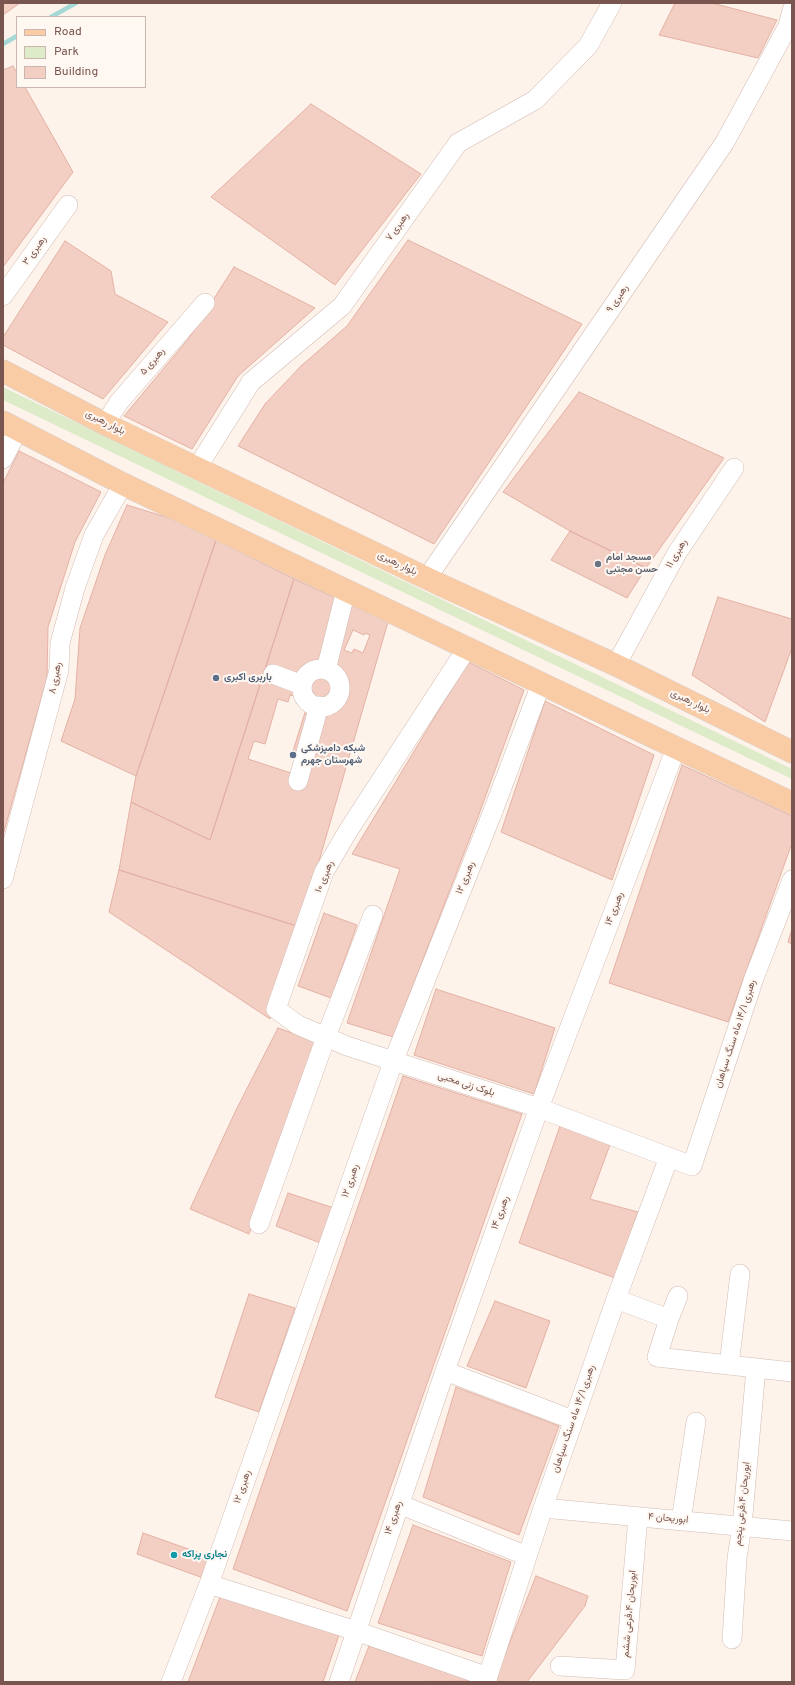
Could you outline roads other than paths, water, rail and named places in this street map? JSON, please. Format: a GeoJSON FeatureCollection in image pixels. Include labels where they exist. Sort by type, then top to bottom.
{"type":"FeatureCollection","features":[{"type":"Feature","properties":{"kind":"main road","name":"بلوار رهبری"},"geometry":{"type":"LineString","coordinates":[[3,371],[105,424],[427,578],[616,666],[792,752]]}},
{"type":"Feature","properties":{"kind":"main road"},"geometry":{"type":"LineString","coordinates":[[11,426],[123,484],[792,803]]}},
{"type":"Feature","properties":{"kind":"street","name":"رهبری ۷"},"geometry":{"type":"LineString","coordinates":[[197,468],[251,382],[342,306],[458,143],[535,100],[588,46],[612,3]]}},
{"type":"Feature","properties":{"kind":"street","name":"رهبری ۹"},"geometry":{"type":"LineString","coordinates":[[427,578],[725,142],[788,26],[792,10]]}},
{"type":"Feature","properties":{"kind":"street","name":"رهبری ۳"},"geometry":{"type":"LineString","coordinates":[[3,296],[68,205]]}},
{"type":"Feature","properties":{"kind":"street","name":"رهبری ۵"},"geometry":{"type":"LineString","coordinates":[[105,424],[119,402],[205,303]]}},
{"type":"Feature","properties":{"kind":"street"},"geometry":{"type":"LineString","coordinates":[[3,459],[11,426]]}},
{"type":"Feature","properties":{"kind":"street","name":"رهبری ۱۱"},"geometry":{"type":"LineString","coordinates":[[616,666],[676,553],[734,468]]}},
{"type":"Feature","properties":{"kind":"street","name":"رهبری ۸"},"geometry":{"type":"LineString","coordinates":[[3,879],[59,670],[60,642],[75,588],[94,535],[123,484]]}},
{"type":"Feature","properties":{"kind":"street"},"geometry":{"type":"LineString","coordinates":[[326,670],[346,590]]}},
{"type":"Feature","properties":{"kind":"street","name":"رهبری ۱۰"},"geometry":{"type":"LineString","coordinates":[[393,1062],[347,1046],[298,1025],[276,1009],[324,872],[348,831],[467,648]]}},
{"type":"Feature","properties":{"kind":"street"},"geometry":{"type":"LineString","coordinates":[[314,670],[326,670],[336,677],[339,689],[334,701],[329,705],[319,706],[311,704],[303,695],[302,684],[309,673],[314,670]]}},
{"type":"Feature","properties":{"kind":"street"},"geometry":{"type":"LineString","coordinates":[[273,674],[302,684]]}},
{"type":"Feature","properties":{"kind":"street","name":"رهبری ۱۲"},"geometry":{"type":"LineString","coordinates":[[171,1682],[209,1584],[393,1062],[493,811],[540,684]]}},
{"type":"Feature","properties":{"kind":"street"},"geometry":{"type":"LineString","coordinates":[[298,781],[319,706]]}},
{"type":"Feature","properties":{"kind":"street","name":"رهبری ۱۴"},"geometry":{"type":"LineString","coordinates":[[339,1682],[445,1371],[539,1108],[676,748]]}},
{"type":"Feature","properties":{"kind":"street","name":"رهبری ۱۴/۱ ماه سنگ سپاهان"},"geometry":{"type":"LineString","coordinates":[[539,1108],[692,1166],[754,978],[792,880]]}},
{"type":"Feature","properties":{"kind":"street"},"geometry":{"type":"LineString","coordinates":[[259,1224],[372,914]]}},
{"type":"Feature","properties":{"kind":"street","name":"بلوک زنی محبی"},"geometry":{"type":"LineString","coordinates":[[393,1062],[539,1108]]}},
{"type":"Feature","properties":{"kind":"street","name":"رهبری ۱۴/۱ ماه سنگ سپاهان"},"geometry":{"type":"LineString","coordinates":[[487,1679],[573,1420],[669,1157]]}},
{"type":"Feature","properties":{"kind":"street"},"geometry":{"type":"LineString","coordinates":[[728,1365],[740,1274]]}},
{"type":"Feature","properties":{"kind":"street"},"geometry":{"type":"LineString","coordinates":[[678,1296],[656,1358],[792,1372],[792,1368]]}},
{"type":"Feature","properties":{"kind":"street"},"geometry":{"type":"LineString","coordinates":[[616,1299],[670,1319]]}},
{"type":"Feature","properties":{"kind":"street","name":"ابوریحان ۴،فرعی پنجم"},"geometry":{"type":"LineString","coordinates":[[732,1639],[737,1558],[742,1526],[756,1368]]}},
{"type":"Feature","properties":{"kind":"street"},"geometry":{"type":"LineString","coordinates":[[445,1371],[573,1420]]}},
{"type":"Feature","properties":{"kind":"street"},"geometry":{"type":"LineString","coordinates":[[681,1521],[696,1422]]}},
{"type":"Feature","properties":{"kind":"street"},"geometry":{"type":"LineString","coordinates":[[400,1504],[528,1556]]}},
{"type":"Feature","properties":{"kind":"street","name":"ابوریحان ۴"},"geometry":{"type":"LineString","coordinates":[[543,1508],[792,1531]]}},
{"type":"Feature","properties":{"kind":"street","name":"ابوریحان ۴،فرعی ششم"},"geometry":{"type":"LineString","coordinates":[[560,1666],[625,1670],[638,1517]]}},
{"type":"Feature","properties":{"kind":"street"},"geometry":{"type":"LineString","coordinates":[[209,1584],[356,1631],[487,1679]]}},
{"type":"Feature","properties":{"kind":"waterway"},"geometry":{"type":"LineString","coordinates":[[53,16],[76,3]]}},
{"type":"Feature","properties":{"kind":"waterway"},"geometry":{"type":"LineString","coordinates":[[3,44],[16,37]]}},
{"type":"Feature","properties":{"kind":"place","name":"مسجد امام حسن مجتبی"},"geometry":{"type":"Point","coordinates":[598,564]}},
{"type":"Feature","properties":{"kind":"place","name":"باربری اکبری"},"geometry":{"type":"Point","coordinates":[216,678]}},
{"type":"Feature","properties":{"kind":"place","name":"شبکه دامپزشکی شهرستان جهرم"},"geometry":{"type":"Point","coordinates":[293,755]}},
{"type":"Feature","properties":{"kind":"place","name":"نجاری پراکه"},"geometry":{"type":"Point","coordinates":[174,1555]}}]}
